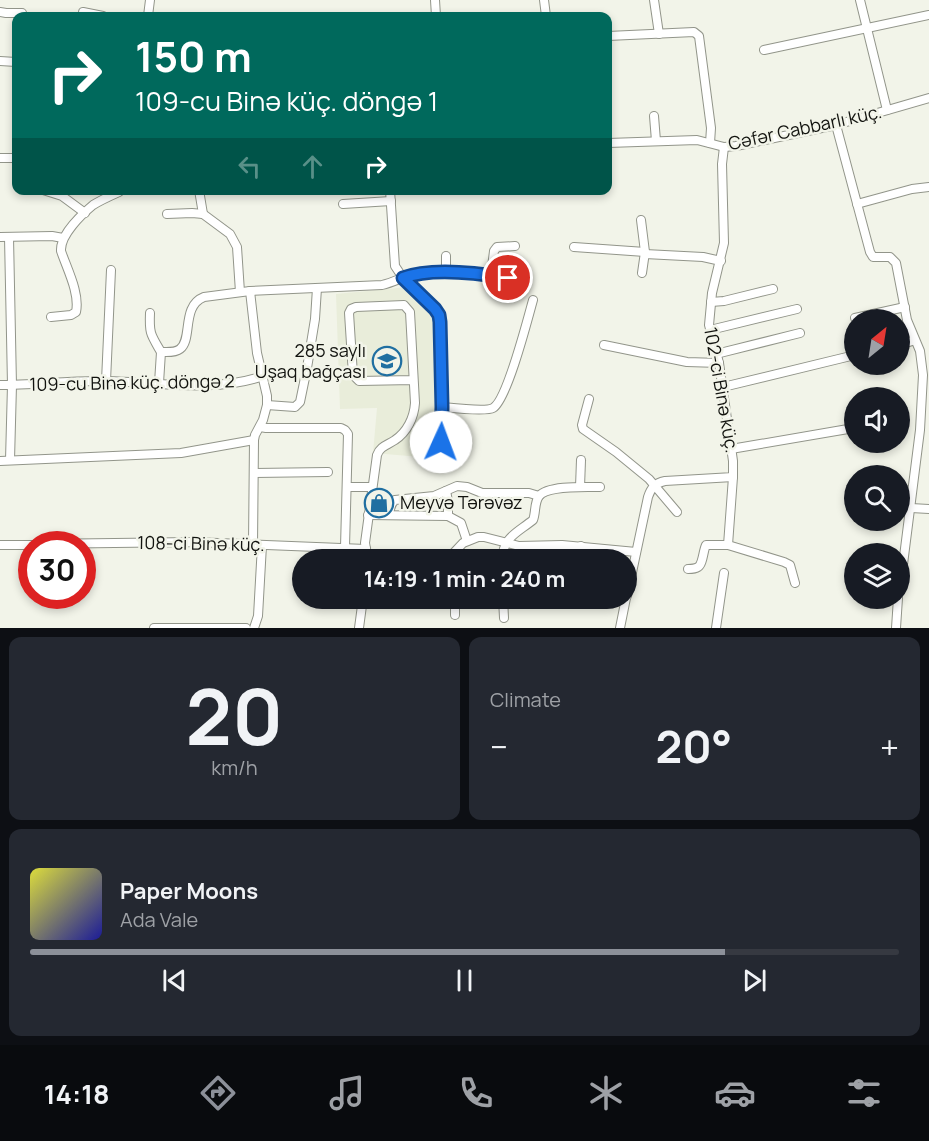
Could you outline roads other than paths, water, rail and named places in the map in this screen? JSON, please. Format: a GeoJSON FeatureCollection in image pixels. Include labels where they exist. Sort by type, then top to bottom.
{"type":"FeatureCollection","features":[{"type":"Feature","properties":{"kind":"street"},"geometry":{"type":"LineString","coordinates":[[654,0],[659,34]]}},
{"type":"Feature","properties":{"kind":"street"},"geometry":{"type":"LineString","coordinates":[[860,0],[887,110]]}},
{"type":"Feature","properties":{"kind":"street"},"geometry":{"type":"LineString","coordinates":[[764,50],[929,15]]}},
{"type":"Feature","properties":{"kind":"street"},"geometry":{"type":"LineString","coordinates":[[612,36],[694,32],[699,36],[711,128],[710,143]]}},
{"type":"Feature","properties":{"kind":"street","name":"Cəfər Cabbarlı küç."},"geometry":{"type":"LineString","coordinates":[[612,143],[697,140],[724,147],[736,146],[836,125],[929,98]]}},
{"type":"Feature","properties":{"kind":"street"},"geometry":{"type":"LineString","coordinates":[[654,116],[656,141]]}},
{"type":"Feature","properties":{"kind":"street"},"geometry":{"type":"LineString","coordinates":[[836,125],[870,252],[873,257],[890,257],[896,263],[910,330],[925,356],[923,375],[925,430],[905,543]]}},
{"type":"Feature","properties":{"kind":"street","name":"102-ci Binə küç."},"geometry":{"type":"LineString","coordinates":[[655,485],[665,481],[733,477],[723,387],[709,316],[724,243],[722,164],[724,147]]}},
{"type":"Feature","properties":{"kind":"street"},"geometry":{"type":"LineString","coordinates":[[857,204],[929,186]]}},
{"type":"Feature","properties":{"kind":"street"},"geometry":{"type":"LineString","coordinates":[[59,195],[85,213]]}},
{"type":"Feature","properties":{"kind":"street"},"geometry":{"type":"LineString","coordinates":[[51,317],[71,315],[76,312],[77,306],[75,291],[61,251],[63,238],[85,213],[100,201],[113,195]]}},
{"type":"Feature","properties":{"kind":"street"},"geometry":{"type":"LineString","coordinates":[[200,195],[203,214]]}},
{"type":"Feature","properties":{"kind":"street"},"geometry":{"type":"LineString","coordinates":[[390,195],[395,266],[403,278],[439,315],[441,442]]}},
{"type":"Feature","properties":{"kind":"street"},"geometry":{"type":"LineString","coordinates":[[343,204],[391,201]]}},
{"type":"Feature","properties":{"kind":"street"},"geometry":{"type":"LineString","coordinates":[[167,214],[203,214],[226,230],[235,240],[237,247],[266,388],[267,405],[264,420],[254,440],[258,545],[258,616],[254,628]]}},
{"type":"Feature","properties":{"kind":"street"},"geometry":{"type":"LineString","coordinates":[[641,220],[645,252],[642,273]]}},
{"type":"Feature","properties":{"kind":"street"},"geometry":{"type":"LineString","coordinates":[[10,460],[12,385],[5,237],[52,236],[63,238]]}},
{"type":"Feature","properties":{"kind":"street"},"geometry":{"type":"LineString","coordinates":[[491,275],[494,251],[497,247],[515,246]]}},
{"type":"Feature","properties":{"kind":"street"},"geometry":{"type":"LineString","coordinates":[[574,248],[703,257],[721,261]]}},
{"type":"Feature","properties":{"kind":"street"},"geometry":{"type":"LineString","coordinates":[[446,256],[446,272]]}},
{"type":"Feature","properties":{"kind":"street"},"geometry":{"type":"LineString","coordinates":[[106,381],[111,270]]}},
{"type":"Feature","properties":{"kind":"street"},"geometry":{"type":"LineString","coordinates":[[161,352],[178,350],[185,343],[189,316],[200,298],[245,291],[382,285],[418,273],[491,275],[525,281]]}},
{"type":"Feature","properties":{"kind":"street"},"geometry":{"type":"LineString","coordinates":[[267,405],[295,407],[300,402],[315,319],[317,288]]}},
{"type":"Feature","properties":{"kind":"street"},"geometry":{"type":"LineString","coordinates":[[711,302],[773,289]]}},
{"type":"Feature","properties":{"kind":"street"},"geometry":{"type":"LineString","coordinates":[[442,407],[489,410],[497,405],[508,380],[533,300]]}},
{"type":"Feature","properties":{"kind":"street"},"geometry":{"type":"LineString","coordinates":[[366,549],[368,515],[378,450],[403,433],[413,417],[415,403],[410,312],[404,306],[351,309],[349,313],[355,378],[359,381],[413,380]]}},
{"type":"Feature","properties":{"kind":"street"},"geometry":{"type":"LineString","coordinates":[[896,309],[905,307]]}},
{"type":"Feature","properties":{"kind":"street"},"geometry":{"type":"LineString","coordinates":[[710,330],[797,309]]}},
{"type":"Feature","properties":{"kind":"street"},"geometry":{"type":"LineString","coordinates":[[150,313],[149,328],[161,352],[159,383]]}},
{"type":"Feature","properties":{"kind":"street"},"geometry":{"type":"LineString","coordinates":[[604,345],[687,362],[718,359],[800,333]]}},
{"type":"Feature","properties":{"kind":"street"},"geometry":{"type":"LineString","coordinates":[[910,342],[915,340]]}},
{"type":"Feature","properties":{"kind":"street"},"geometry":{"type":"LineString","coordinates":[[723,387],[844,358]]}},
{"type":"Feature","properties":{"kind":"street","name":"109-cu Binə küç. döngə 2"},"geometry":{"type":"LineString","coordinates":[[0,385],[106,381],[208,385],[251,380],[263,376]]}},
{"type":"Feature","properties":{"kind":"street"},"geometry":{"type":"LineString","coordinates":[[589,399],[583,429],[616,452],[655,485],[677,512]]}},
{"type":"Feature","properties":{"kind":"street"},"geometry":{"type":"LineString","coordinates":[[260,427],[341,428],[348,434],[345,547]]}},
{"type":"Feature","properties":{"kind":"street"},"geometry":{"type":"LineString","coordinates":[[731,449],[844,430]]}},
{"type":"Feature","properties":{"kind":"street"},"geometry":{"type":"LineString","coordinates":[[0,461],[169,454],[254,440]]}},
{"type":"Feature","properties":{"kind":"street"},"geometry":{"type":"LineString","coordinates":[[580,487],[581,460]]}},
{"type":"Feature","properties":{"kind":"street"},"geometry":{"type":"LineString","coordinates":[[255,473],[328,472]]}},
{"type":"Feature","properties":{"kind":"street"},"geometry":{"type":"LineString","coordinates":[[728,545],[733,477]]}},
{"type":"Feature","properties":{"kind":"street"},"geometry":{"type":"LineString","coordinates":[[637,549],[648,497],[655,485]]}},
{"type":"Feature","properties":{"kind":"street"},"geometry":{"type":"LineString","coordinates":[[389,515],[392,502],[434,496],[462,486],[482,493],[529,493],[539,496]]}},
{"type":"Feature","properties":{"kind":"street"},"geometry":{"type":"LineString","coordinates":[[347,487],[372,488]]}},
{"type":"Feature","properties":{"kind":"street"},"geometry":{"type":"LineString","coordinates":[[503,549],[506,542],[533,520],[537,500],[543,492],[600,487]]}},
{"type":"Feature","properties":{"kind":"street"},"geometry":{"type":"LineString","coordinates":[[446,491],[448,516]]}},
{"type":"Feature","properties":{"kind":"street"},"geometry":{"type":"LineString","coordinates":[[911,508],[929,509]]}},
{"type":"Feature","properties":{"kind":"street"},"geometry":{"type":"LineString","coordinates":[[368,515],[448,516],[461,523],[467,541]]}},
{"type":"Feature","properties":{"kind":"street"},"geometry":{"type":"LineString","coordinates":[[457,549],[467,541],[484,537],[526,547],[562,545],[608,549]]}},
{"type":"Feature","properties":{"kind":"street","name":"108-ci Binə küç."},"geometry":{"type":"LineString","coordinates":[[96,543],[193,542],[366,549]]}},
{"type":"Feature","properties":{"kind":"street","name":"108-ci Binə küç."},"geometry":{"type":"LineString","coordinates":[[0,545],[18,544]]}},
{"type":"Feature","properties":{"kind":"street"},"geometry":{"type":"LineString","coordinates":[[688,569],[700,565],[706,545],[728,545],[790,565],[795,583]]}},
{"type":"Feature","properties":{"kind":"street"},"geometry":{"type":"LineString","coordinates":[[716,628],[724,573]]}},
{"type":"Feature","properties":{"kind":"street"},"geometry":{"type":"LineString","coordinates":[[359,628],[362,609]]}},
{"type":"Feature","properties":{"kind":"street"},"geometry":{"type":"LineString","coordinates":[[455,609],[455,615]]}},
{"type":"Feature","properties":{"kind":"street"},"geometry":{"type":"LineString","coordinates":[[504,609],[504,618]]}},
{"type":"Feature","properties":{"kind":"street"},"geometry":{"type":"LineString","coordinates":[[620,628],[624,609]]}},
{"type":"Feature","properties":{"kind":"street"},"geometry":{"type":"LineString","coordinates":[[896,628],[897,609]]}},
{"type":"Feature","properties":{"kind":"street"},"geometry":{"type":"LineString","coordinates":[[154,628],[246,628]]}},
{"type":"Feature","properties":{"kind":"place","name":"285 saylı Uşaq bağçası"},"geometry":{"type":"Point","coordinates":[387,361]}},
{"type":"Feature","properties":{"kind":"place","name":"Meyvə Tərəvəz"},"geometry":{"type":"Point","coordinates":[379,503]}}]}
